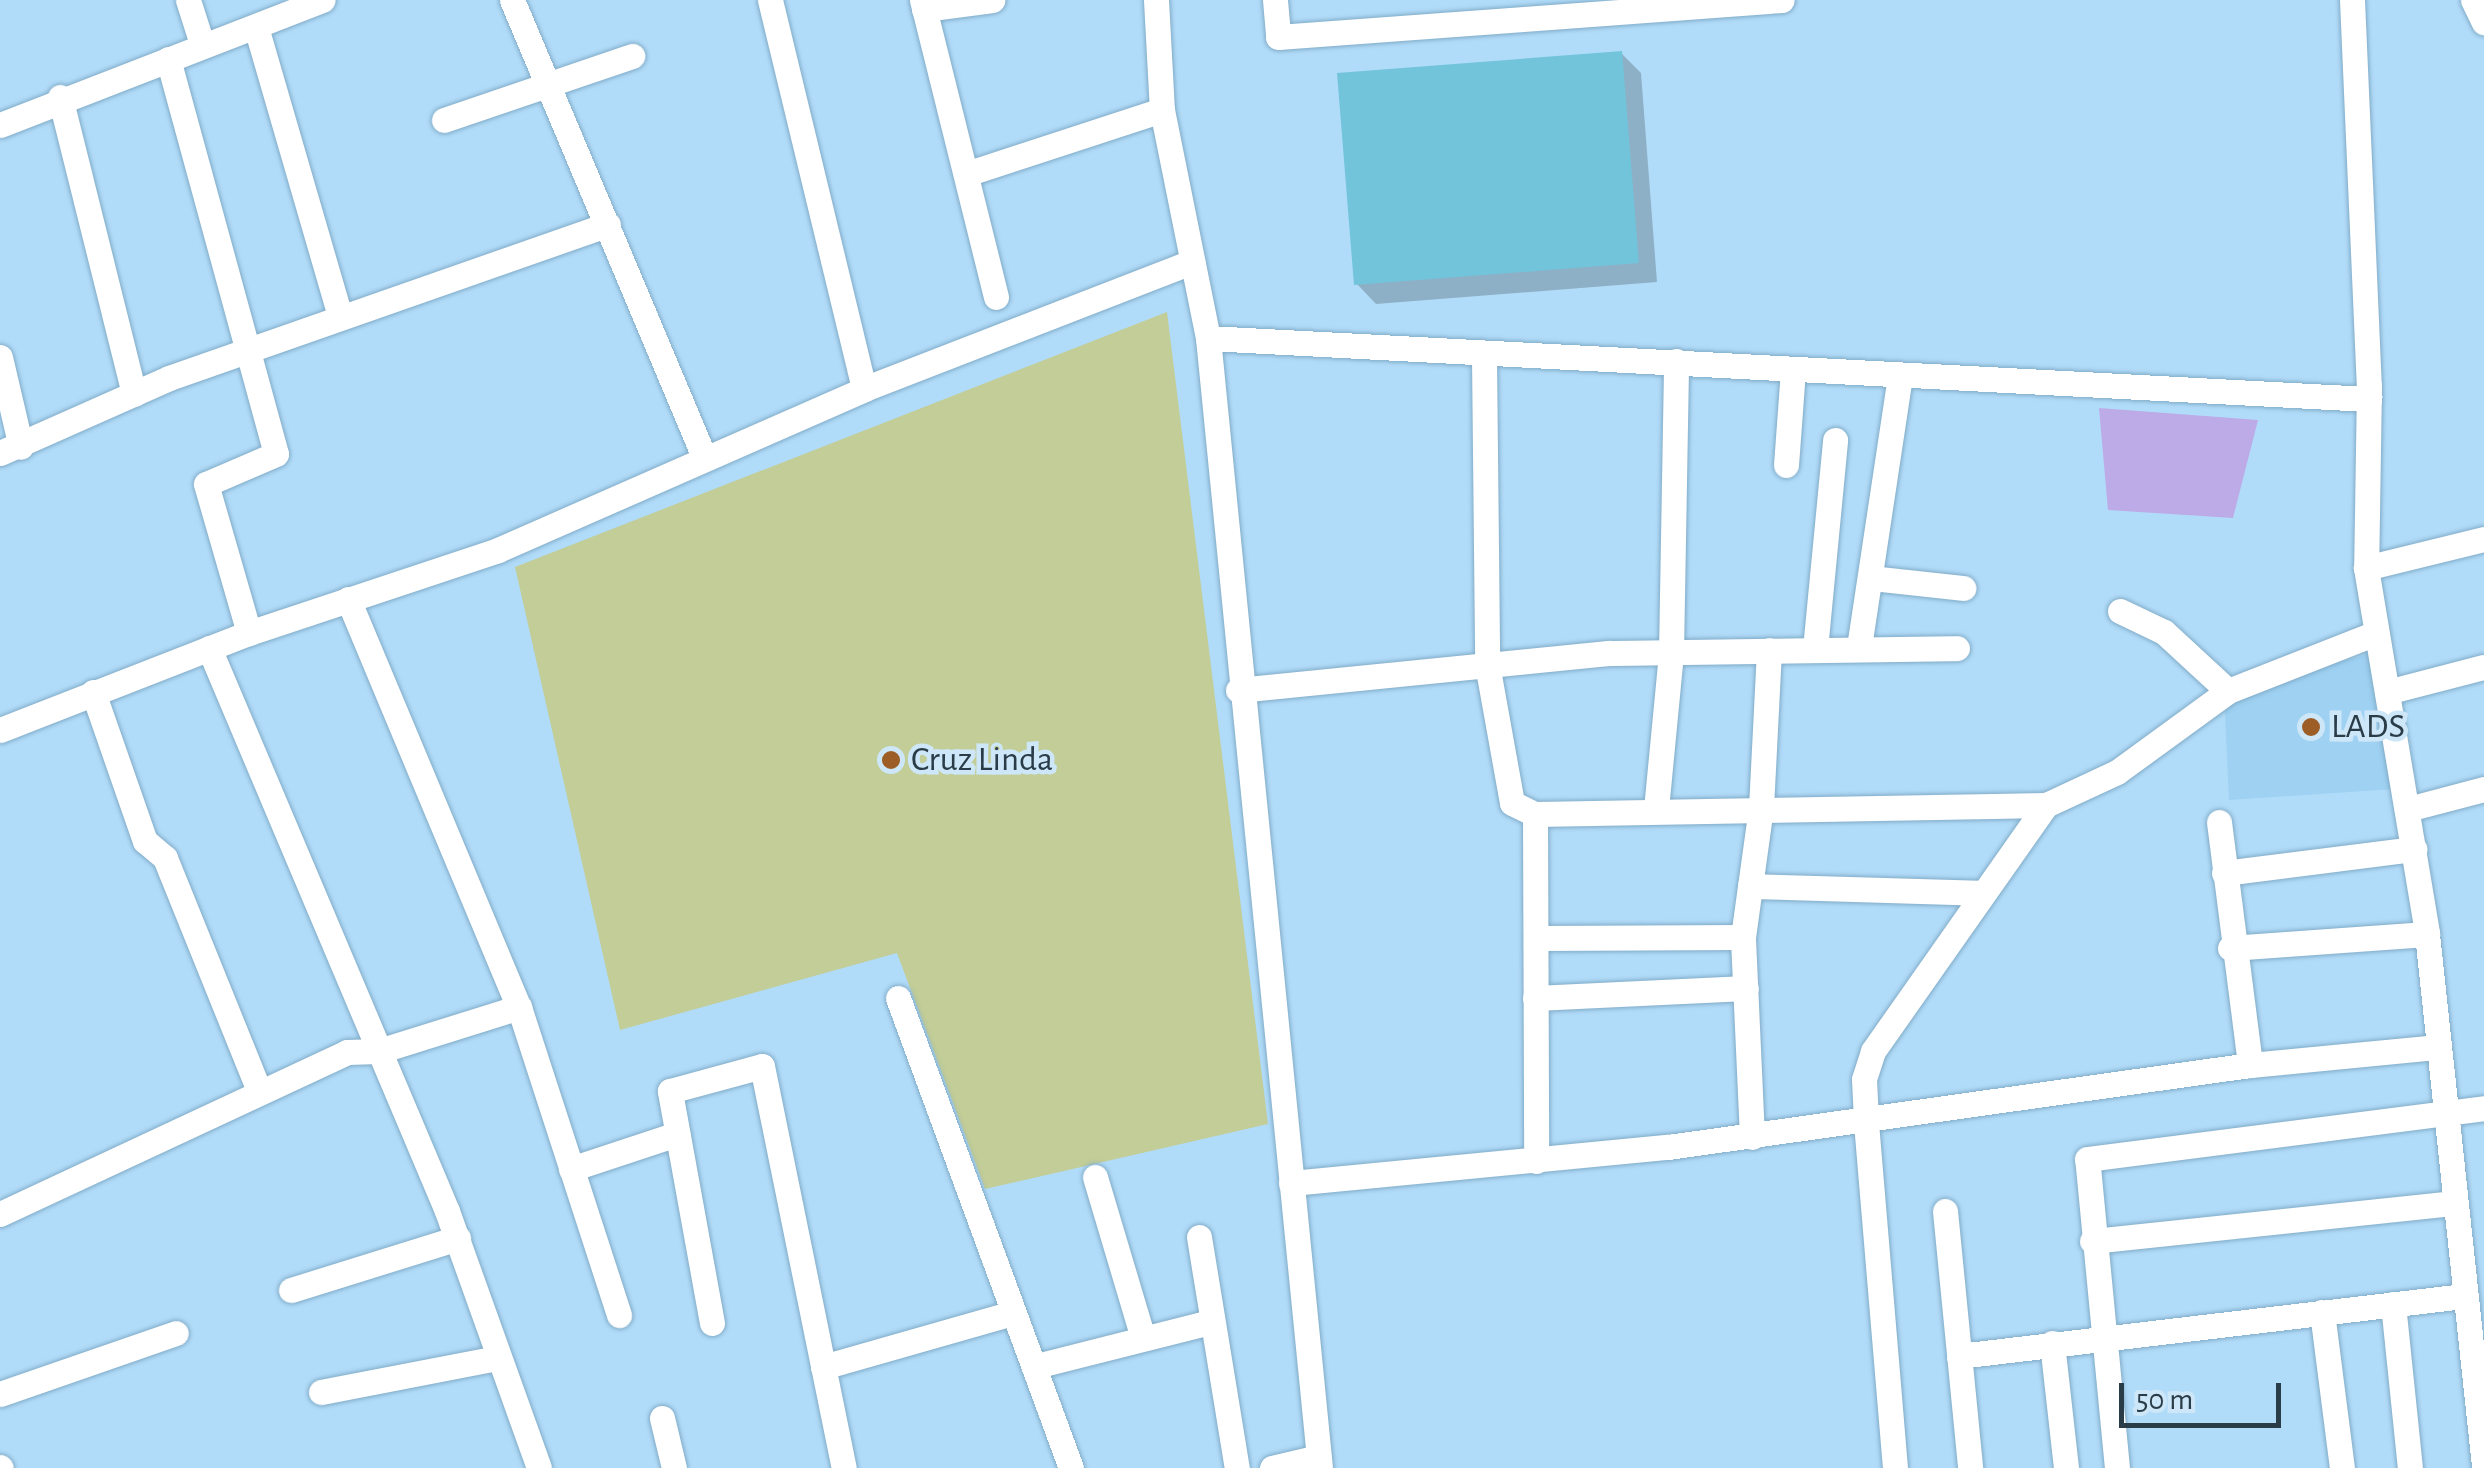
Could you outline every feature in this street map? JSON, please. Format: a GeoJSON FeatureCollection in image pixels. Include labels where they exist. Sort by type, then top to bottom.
{"type":"FeatureCollection","features":[{"type":"Feature","properties":{"kind":"street"},"geometry":{"type":"LineString","coordinates":[[188,0],[202,44]]}},
{"type":"Feature","properties":{"kind":"street"},"geometry":{"type":"LineString","coordinates":[[0,125],[60,97],[323,0]]}},
{"type":"Feature","properties":{"kind":"street"},"geometry":{"type":"LineString","coordinates":[[512,0],[704,457]]}},
{"type":"Feature","properties":{"kind":"street"},"geometry":{"type":"LineString","coordinates":[[770,0],[864,389]]}},
{"type":"Feature","properties":{"kind":"street"},"geometry":{"type":"LineString","coordinates":[[992,0],[924,4],[996,297]]}},
{"type":"Feature","properties":{"kind":"street"},"geometry":{"type":"LineString","coordinates":[[1156,0],[1162,110],[1208,338],[1238,690],[1320,1462],[1272,1468]]}},
{"type":"Feature","properties":{"kind":"street"},"geometry":{"type":"LineString","coordinates":[[1275,0],[1278,38],[1782,0]]}},
{"type":"Feature","properties":{"kind":"street"},"geometry":{"type":"LineString","coordinates":[[2352,0],[2369,399],[2366,568],[2426,934],[2484,1466]]}},
{"type":"Feature","properties":{"kind":"street"},"geometry":{"type":"LineString","coordinates":[[2473,0],[2484,23]]}},
{"type":"Feature","properties":{"kind":"street"},"geometry":{"type":"LineString","coordinates":[[256,27],[340,317]]}},
{"type":"Feature","properties":{"kind":"street"},"geometry":{"type":"LineString","coordinates":[[444,120],[545,80],[632,56]]}},
{"type":"Feature","properties":{"kind":"street"},"geometry":{"type":"LineString","coordinates":[[168,59],[276,454],[210,480],[206,490],[249,633]]}},
{"type":"Feature","properties":{"kind":"street"},"geometry":{"type":"LineString","coordinates":[[60,97],[134,394]]}},
{"type":"Feature","properties":{"kind":"street"},"geometry":{"type":"LineString","coordinates":[[966,174],[1162,110]]}},
{"type":"Feature","properties":{"kind":"street"},"geometry":{"type":"LineString","coordinates":[[0,356],[11,450],[134,394],[246,350],[608,224]]}},
{"type":"Feature","properties":{"kind":"street"},"geometry":{"type":"LineString","coordinates":[[0,730],[249,633],[498,550],[864,389],[1192,262]]}},
{"type":"Feature","properties":{"kind":"street"},"geometry":{"type":"LineString","coordinates":[[1208,338],[1484,357],[1676,361],[2369,399]]}},
{"type":"Feature","properties":{"kind":"street"},"geometry":{"type":"LineString","coordinates":[[1484,357],[1487,664],[1512,802],[1535,814],[2046,805],[2117,772],[2228,691],[2376,633]]}},
{"type":"Feature","properties":{"kind":"street"},"geometry":{"type":"LineString","coordinates":[[1656,809],[1670,654],[1676,361]]}},
{"type":"Feature","properties":{"kind":"street"},"geometry":{"type":"LineString","coordinates":[[1786,465],[1794,370]]}},
{"type":"Feature","properties":{"kind":"street"},"geometry":{"type":"LineString","coordinates":[[1860,647],[1900,375]]}},
{"type":"Feature","properties":{"kind":"street"},"geometry":{"type":"LineString","coordinates":[[1815,649],[1836,440]]}},
{"type":"Feature","properties":{"kind":"street"},"geometry":{"type":"LineString","coordinates":[[2366,568],[2484,539]]}},
{"type":"Feature","properties":{"kind":"street"},"geometry":{"type":"LineString","coordinates":[[1871,578],[1962,588]]}},
{"type":"Feature","properties":{"kind":"street"},"geometry":{"type":"LineString","coordinates":[[348,599],[519,1007],[619,1315]]}},
{"type":"Feature","properties":{"kind":"street"},"geometry":{"type":"LineString","coordinates":[[2120,611],[2175,641],[2228,691]]}},
{"type":"Feature","properties":{"kind":"street"},"geometry":{"type":"LineString","coordinates":[[209,648],[458,1238],[539,1468]]}},
{"type":"Feature","properties":{"kind":"street"},"geometry":{"type":"LineString","coordinates":[[1238,690],[1487,664],[1769,650],[1957,648]]}},
{"type":"Feature","properties":{"kind":"street"},"geometry":{"type":"LineString","coordinates":[[1752,1137],[1744,937],[1761,808],[1769,650]]}},
{"type":"Feature","properties":{"kind":"street"},"geometry":{"type":"LineString","coordinates":[[2387,692],[2484,667]]}},
{"type":"Feature","properties":{"kind":"street"},"geometry":{"type":"LineString","coordinates":[[93,692],[145,842],[165,858],[258,1088]]}},
{"type":"Feature","properties":{"kind":"street"},"geometry":{"type":"LineString","coordinates":[[2408,809],[2484,789]]}},
{"type":"Feature","properties":{"kind":"street"},"geometry":{"type":"LineString","coordinates":[[1895,1468],[1864,1080],[1874,1051],[2046,805]]}},
{"type":"Feature","properties":{"kind":"street"},"geometry":{"type":"LineString","coordinates":[[1535,814],[1536,1160]]}},
{"type":"Feature","properties":{"kind":"street"},"geometry":{"type":"LineString","coordinates":[[2219,822],[2230,948],[2250,1065]]}},
{"type":"Feature","properties":{"kind":"street"},"geometry":{"type":"LineString","coordinates":[[2224,873],[2414,848]]}},
{"type":"Feature","properties":{"kind":"street"},"geometry":{"type":"LineString","coordinates":[[1750,886],[1983,893]]}},
{"type":"Feature","properties":{"kind":"street"},"geometry":{"type":"LineString","coordinates":[[2230,948],[2426,934]]}},
{"type":"Feature","properties":{"kind":"street"},"geometry":{"type":"LineString","coordinates":[[1538,938],[1744,937]]}},
{"type":"Feature","properties":{"kind":"street"},"geometry":{"type":"LineString","coordinates":[[1535,998],[1746,988]]}},
{"type":"Feature","properties":{"kind":"street"},"geometry":{"type":"LineString","coordinates":[[898,998],[1072,1468]]}},
{"type":"Feature","properties":{"kind":"street"},"geometry":{"type":"LineString","coordinates":[[0,1214],[258,1088],[347,1052],[379,1052],[519,1007]]}},
{"type":"Feature","properties":{"kind":"street"},"geometry":{"type":"LineString","coordinates":[[1291,1184],[1752,1137],[2250,1065],[2436,1047]]}},
{"type":"Feature","properties":{"kind":"street"},"geometry":{"type":"LineString","coordinates":[[712,1323],[670,1091],[766,1068],[844,1468]]}},
{"type":"Feature","properties":{"kind":"street"},"geometry":{"type":"LineString","coordinates":[[2117,1468],[2084,1166],[2092,1157],[2484,1108]]}},
{"type":"Feature","properties":{"kind":"street"},"geometry":{"type":"LineString","coordinates":[[571,1169],[678,1134]]}},
{"type":"Feature","properties":{"kind":"street"},"geometry":{"type":"LineString","coordinates":[[1095,1177],[1142,1335]]}},
{"type":"Feature","properties":{"kind":"street"},"geometry":{"type":"LineString","coordinates":[[2092,1241],[2454,1202]]}},
{"type":"Feature","properties":{"kind":"street"},"geometry":{"type":"LineString","coordinates":[[1944,1211],[1970,1468]]}},
{"type":"Feature","properties":{"kind":"street"},"geometry":{"type":"LineString","coordinates":[[1199,1237],[1210,1322],[1238,1468]]}},
{"type":"Feature","properties":{"kind":"street"},"geometry":{"type":"LineString","coordinates":[[291,1290],[458,1238]]}},
{"type":"Feature","properties":{"kind":"street"},"geometry":{"type":"LineString","coordinates":[[1959,1356],[2464,1296]]}},
{"type":"Feature","properties":{"kind":"street"},"geometry":{"type":"LineString","coordinates":[[2393,1304],[2410,1468]]}},
{"type":"Feature","properties":{"kind":"street"},"geometry":{"type":"LineString","coordinates":[[2322,1312],[2342,1468]]}},
{"type":"Feature","properties":{"kind":"street"},"geometry":{"type":"LineString","coordinates":[[822,1367],[1012,1313]]}},
{"type":"Feature","properties":{"kind":"street"},"geometry":{"type":"LineString","coordinates":[[1036,1366],[1142,1335],[1210,1322]]}},
{"type":"Feature","properties":{"kind":"street"},"geometry":{"type":"LineString","coordinates":[[0,1394],[176,1333]]}},
{"type":"Feature","properties":{"kind":"street"},"geometry":{"type":"LineString","coordinates":[[2052,1343],[2066,1468]]}},
{"type":"Feature","properties":{"kind":"street"},"geometry":{"type":"LineString","coordinates":[[321,1392],[498,1358]]}},
{"type":"Feature","properties":{"kind":"street"},"geometry":{"type":"LineString","coordinates":[[662,1418],[674,1468]]}},
{"type":"Feature","properties":{"kind":"shaded area"},"geometry":{"type":"Polygon","coordinates":[[[2099,408],[2258,420],[2233,518],[2108,510],[2099,408]]]}},
{"type":"Feature","properties":{"kind":"shaded area"},"geometry":{"type":"Polygon","coordinates":[[[2373,653],[2395,789],[2229,800],[2224,693],[2373,653]]]}},
{"type":"Feature","properties":{"kind":"green space","name":"Cruz Linda"},"geometry":{"type":"Polygon","coordinates":[[[1167,312],[1268,1124],[985,1189],[897,953],[620,1030],[515,567],[1167,312]]]}},
{"type":"Feature","properties":{"kind":"building"},"geometry":{"type":"Polygon","coordinates":[[[1622,51],[1639,263],[1354,285],[1337,73],[1622,51]]]}},
{"type":"Feature","properties":{"kind":"place","name":"LADS"},"geometry":{"type":"Point","coordinates":[2311,727]}},
{"type":"Feature","properties":{"kind":"place","name":"Cruz Linda"},"geometry":{"type":"Point","coordinates":[891,760]}}]}
